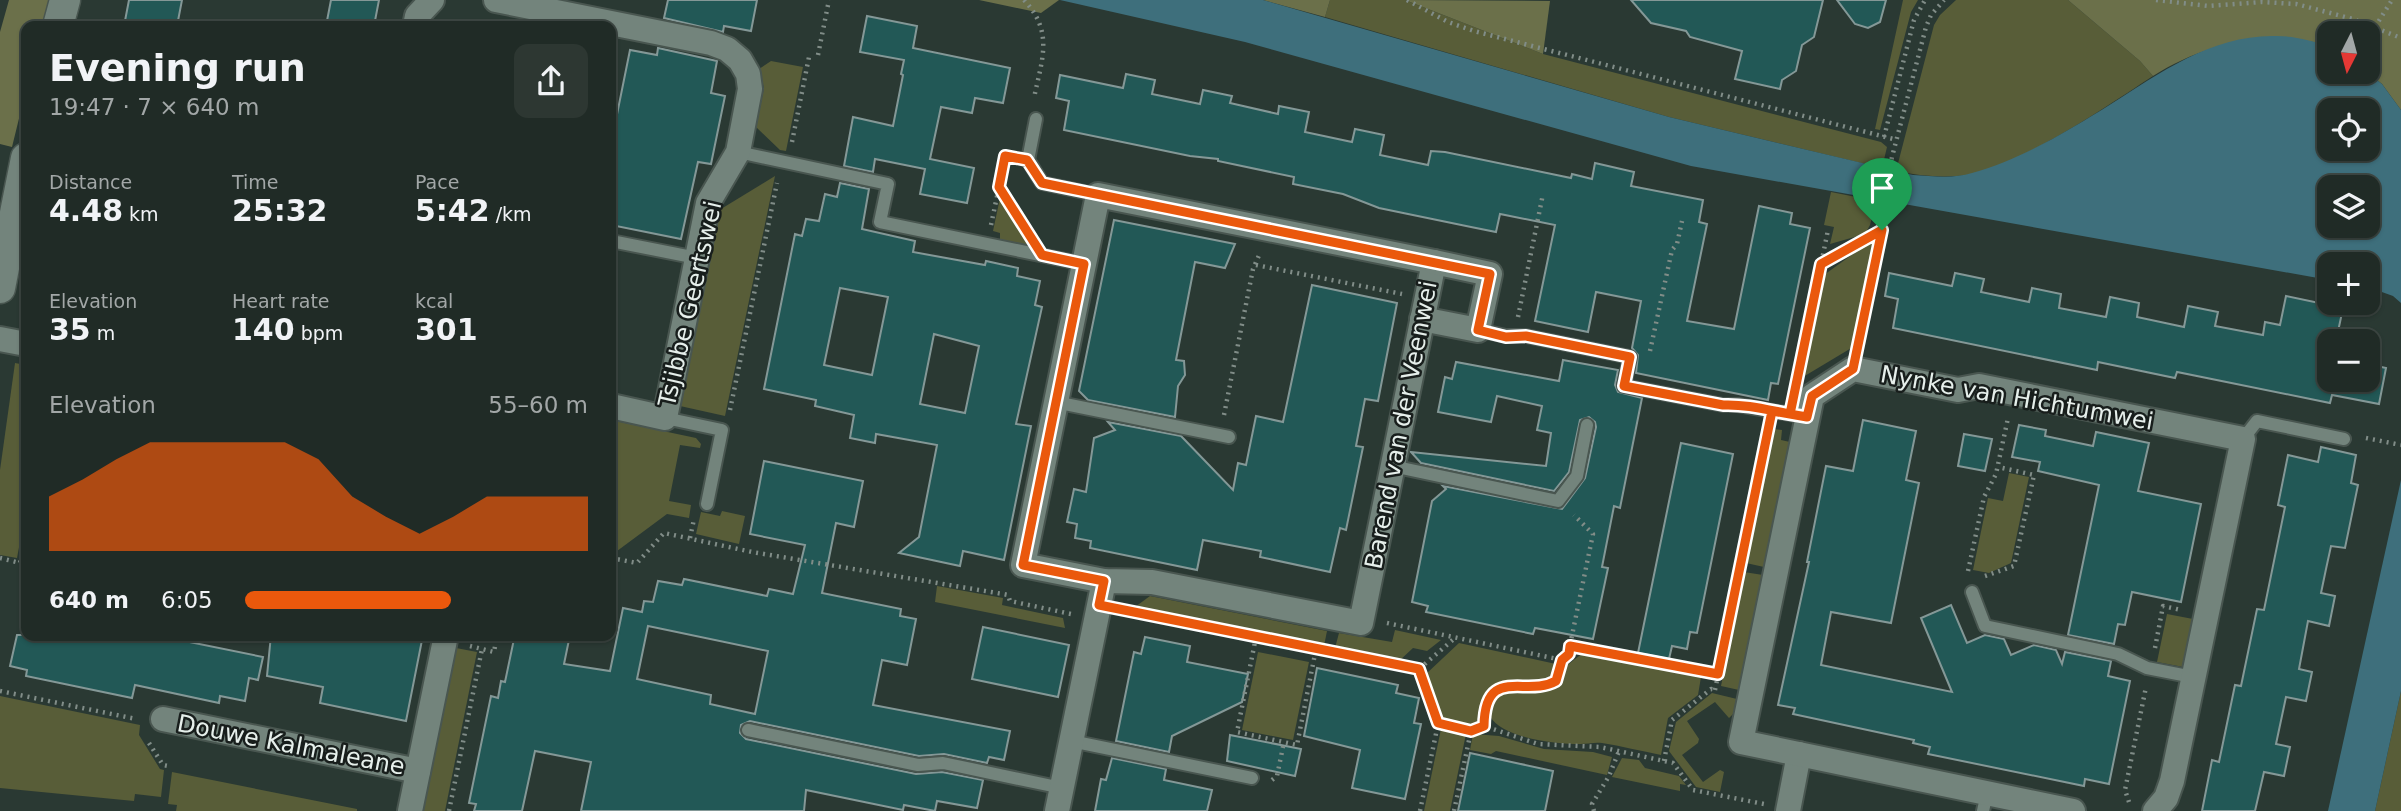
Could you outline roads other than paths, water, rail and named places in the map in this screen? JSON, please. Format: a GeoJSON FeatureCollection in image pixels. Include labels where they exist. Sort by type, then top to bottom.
{"type":"FeatureCollection","features":[{"type":"Feature","properties":{"kind":"street"},"geometry":{"type":"LineString","coordinates":[[59,21],[65,0]]}},
{"type":"Feature","properties":{"kind":"street"},"geometry":{"type":"LineString","coordinates":[[416,21],[417,16],[432,0]]}},
{"type":"Feature","properties":{"kind":"street","name":"Tsjibbe Geertswei"},"geometry":{"type":"LineString","coordinates":[[498,0],[602,21]]}},
{"type":"Feature","properties":{"kind":"street","name":"Tsjibbe Geertswei"},"geometry":{"type":"LineString","coordinates":[[616,24],[711,43],[727,50],[740,60],[748,74],[750,89],[738,152],[708,203],[665,418],[616,407]]}},
{"type":"Feature","properties":{"kind":"street"},"geometry":{"type":"LineString","coordinates":[[0,288],[21,183]]}},
{"type":"Feature","properties":{"kind":"street"},"geometry":{"type":"LineString","coordinates":[[1059,799],[1104,581],[1023,565],[1098,195]]}},
{"type":"Feature","properties":{"kind":"street","name":"Barend van der Veenwei"},"geometry":{"type":"LineString","coordinates":[[1098,195],[1434,262],[1361,623],[1152,582],[1104,581]]}},
{"type":"Feature","properties":{"kind":"street"},"geometry":{"type":"LineString","coordinates":[[1424,309],[1478,330],[1490,274],[1434,262]]}},
{"type":"Feature","properties":{"kind":"street"},"geometry":{"type":"LineString","coordinates":[[0,339],[21,343]]}},
{"type":"Feature","properties":{"kind":"street","name":"Nynke van Hichtumwei"},"geometry":{"type":"LineString","coordinates":[[2073,811],[1985,802],[1800,754],[1741,743],[1799,416],[1812,396],[1853,369],[1958,390],[1979,386],[2243,439]]}},
{"type":"Feature","properties":{"kind":"street"},"geometry":{"type":"LineString","coordinates":[[2155,811],[2166,799],[2172,780],[2243,439]]}},
{"type":"Feature","properties":{"kind":"street"},"geometry":{"type":"LineString","coordinates":[[410,811],[444,641]]}},
{"type":"Feature","properties":{"kind":"street","name":"Douwe Kalmaleane"},"geometry":{"type":"LineString","coordinates":[[163,719],[418,771]]}},
{"type":"Feature","properties":{"kind":"street"},"geometry":{"type":"LineString","coordinates":[[1788,810],[1800,754]]}},
{"type":"Feature","properties":{"kind":"lane"},"geometry":{"type":"LineString","coordinates":[[1036,119],[1027,160],[1042,183],[1098,195]]}},
{"type":"Feature","properties":{"kind":"lane"},"geometry":{"type":"LineString","coordinates":[[738,152],[888,184],[880,222],[1084,264]]}},
{"type":"Feature","properties":{"kind":"lane"},"geometry":{"type":"LineString","coordinates":[[616,242],[697,258]]}},
{"type":"Feature","properties":{"kind":"lane"},"geometry":{"type":"LineString","coordinates":[[1478,330],[1526,336],[1630,357],[1624,386],[1799,416]]}},
{"type":"Feature","properties":{"kind":"lane"},"geometry":{"type":"LineString","coordinates":[[1055,402],[1228,437]]}},
{"type":"Feature","properties":{"kind":"lane"},"geometry":{"type":"LineString","coordinates":[[665,418],[722,430],[707,504]]}},
{"type":"Feature","properties":{"kind":"lane"},"geometry":{"type":"LineString","coordinates":[[2243,439],[2257,421],[2344,439]]}},
{"type":"Feature","properties":{"kind":"lane"},"geometry":{"type":"LineString","coordinates":[[1392,466],[1558,500],[1577,476],[1587,425]]}},
{"type":"Feature","properties":{"kind":"lane"},"geometry":{"type":"LineString","coordinates":[[1972,592],[1985,626],[2118,654],[2147,668],[2193,677]]}},
{"type":"Feature","properties":{"kind":"lane"},"geometry":{"type":"LineString","coordinates":[[748,730],[918,765],[943,764],[1059,799]]}},
{"type":"Feature","properties":{"kind":"lane"},"geometry":{"type":"LineString","coordinates":[[1071,741],[1252,778]]}},
{"type":"Feature","properties":{"kind":"water"},"geometry":{"type":"Polygon","coordinates":[[[1060,0],[1263,0],[1669,117],[1913,175],[1942,177],[1972,173],[2026,153],[2169,68],[2210,48],[2254,37],[2284,36],[2303,39],[2317,43],[2317,84],[2380,82],[2401,110],[2401,303],[2393,296],[2380,291],[2380,252],[2317,252],[2317,278],[1691,166],[1245,42],[1060,0]]]}},
{"type":"Feature","properties":{"kind":"water"},"geometry":{"type":"Polygon","coordinates":[[[2401,480],[2401,691],[2375,811],[2328,811],[2401,480]]]}}]}
